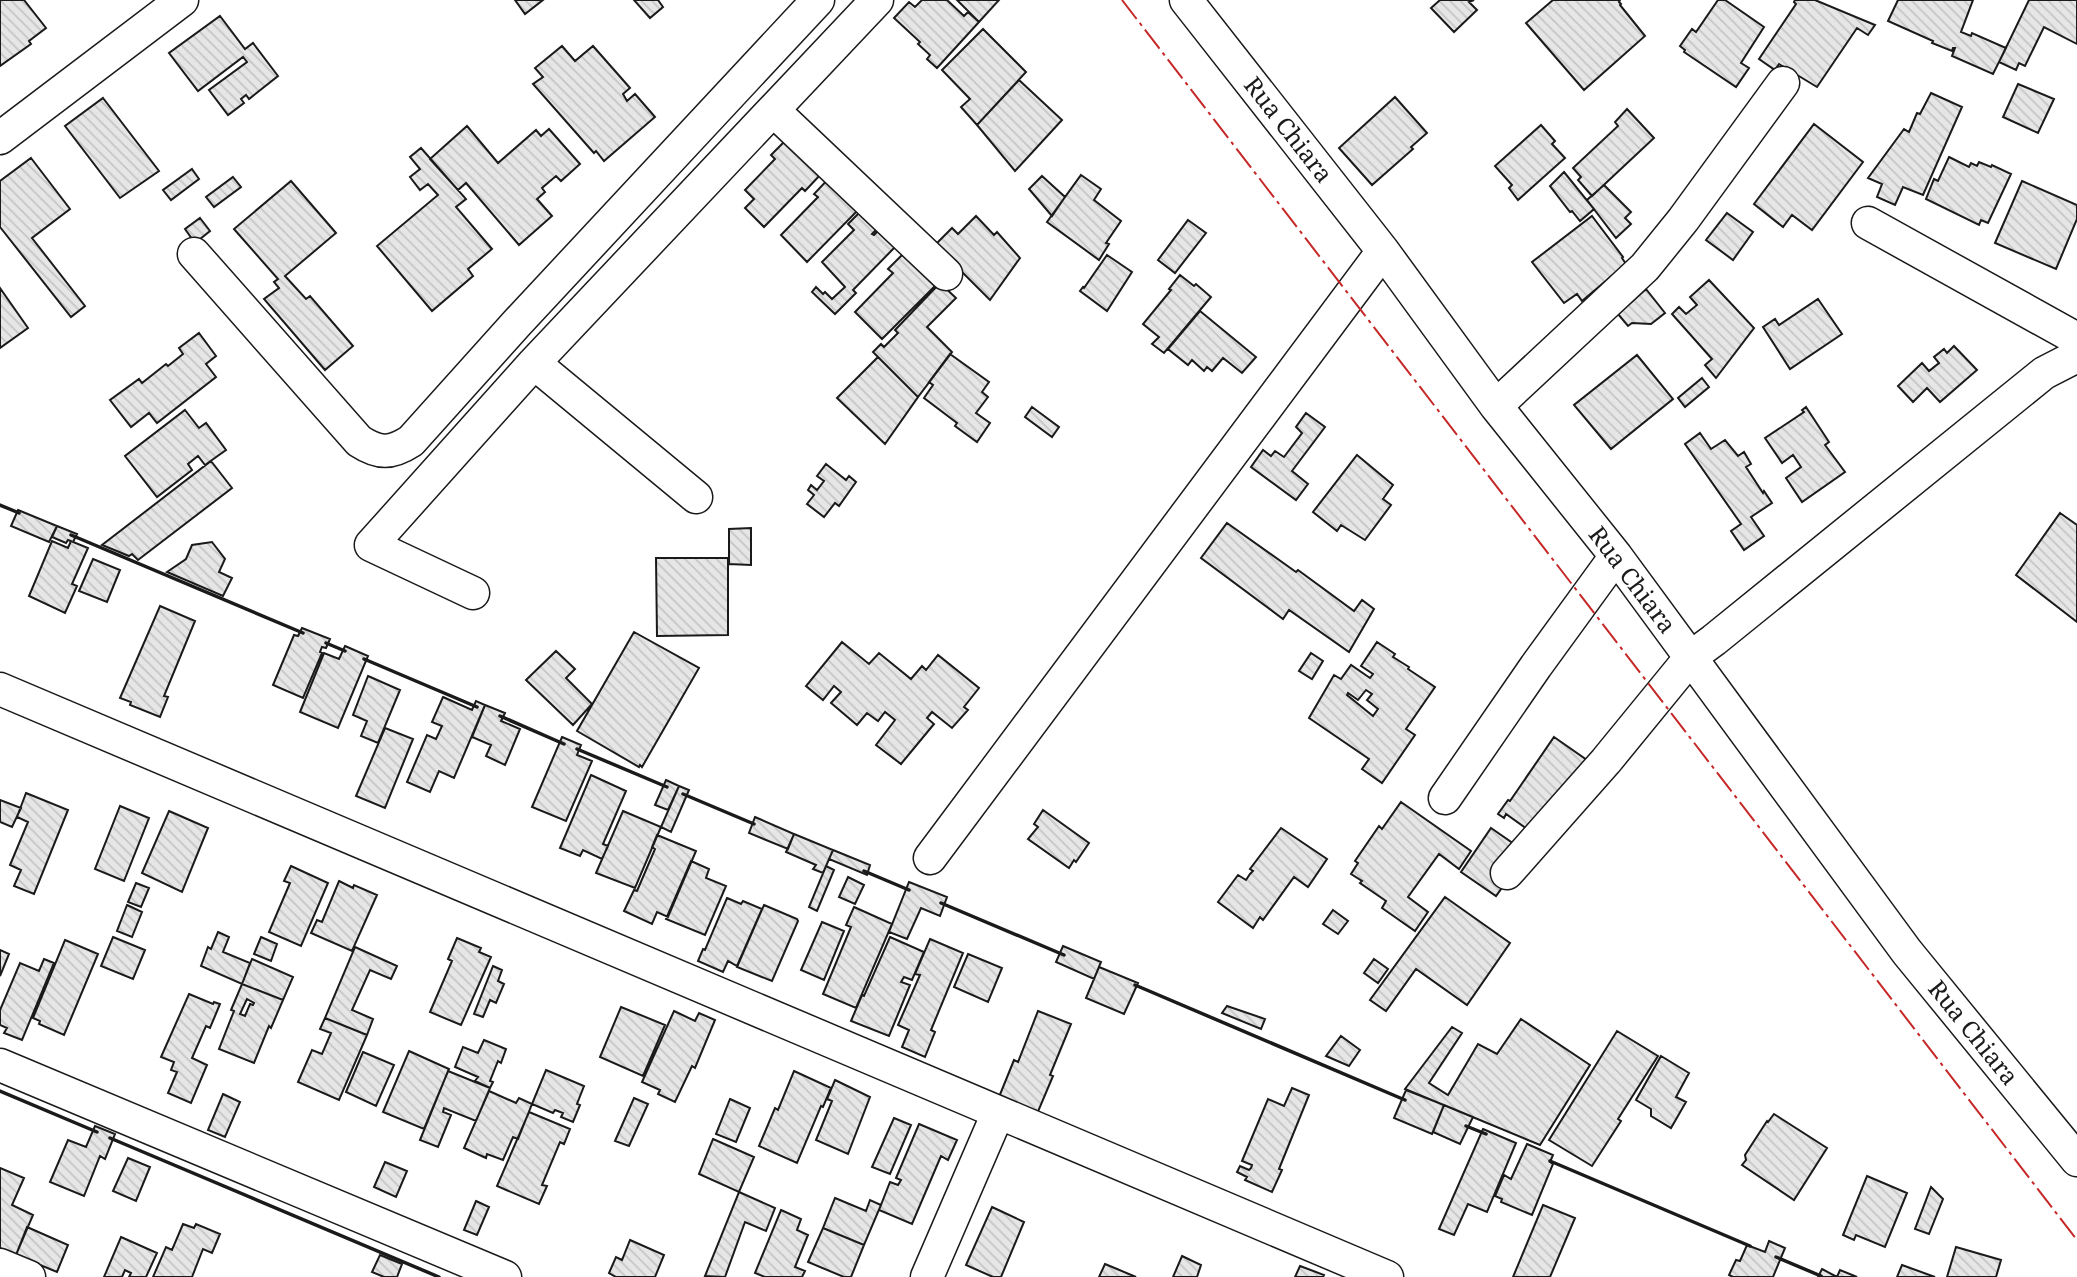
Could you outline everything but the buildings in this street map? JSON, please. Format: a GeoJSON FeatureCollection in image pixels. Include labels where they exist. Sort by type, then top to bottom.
{"type":"FeatureCollection","features":[{"type":"Feature","properties":{"kind":"street"},"geometry":{"type":"LineString","coordinates":[[0,138],[182,0]]}},
{"type":"Feature","properties":{"kind":"street"},"geometry":{"type":"LineString","coordinates":[[194,254],[359,441],[373,450],[400,448],[411,441],[517,323],[818,0]]}},
{"type":"Feature","properties":{"kind":"street"},"geometry":{"type":"LineString","coordinates":[[473,593],[371,545],[534,363],[877,0]]}},
{"type":"Feature","properties":{"kind":"street","name":"Rua Chiara"},"geometry":{"type":"LineString","coordinates":[[1186,0],[1383,251],[1496,406],[1616,556],[1906,952],[2077,1160]]}},
{"type":"Feature","properties":{"kind":"street"},"geometry":{"type":"LineString","coordinates":[[1496,406],[1645,267],[1683,220],[1783,83]]}},
{"type":"Feature","properties":{"kind":"street"},"geometry":{"type":"LineString","coordinates":[[774,110],[946,274]]}},
{"type":"Feature","properties":{"kind":"street"},"geometry":{"type":"LineString","coordinates":[[1868,223],[2077,338]]}},
{"type":"Feature","properties":{"kind":"street"},"geometry":{"type":"LineString","coordinates":[[930,858],[1383,251]]}},
{"type":"Feature","properties":{"kind":"street"},"geometry":{"type":"LineString","coordinates":[[1507,873],[1606,761],[1690,657],[2044,373],[2077,356]]}},
{"type":"Feature","properties":{"kind":"street"},"geometry":{"type":"LineString","coordinates":[[534,363],[696,497]]}},
{"type":"Feature","properties":{"kind":"street"},"geometry":{"type":"LineString","coordinates":[[1445,798],[1616,556]]}},
{"type":"Feature","properties":{"kind":"street"},"geometry":{"type":"LineString","coordinates":[[0,690],[1387,1277]]}},
{"type":"Feature","properties":{"kind":"street"},"geometry":{"type":"LineString","coordinates":[[0,1065],[505,1277]]}},
{"type":"Feature","properties":{"kind":"street"},"geometry":{"type":"LineString","coordinates":[[927,1277],[998,1113]]}},
{"type":"Feature","properties":{"kind":"street"},"geometry":{"type":"LineString","coordinates":[[0,1265],[29,1277]]}},
{"type":"Feature","properties":{"kind":"wall"},"geometry":{"type":"LineString","coordinates":[[0,505],[19,513]]}},
{"type":"Feature","properties":{"kind":"wall"},"geometry":{"type":"LineString","coordinates":[[71,535],[303,633]]}},
{"type":"Feature","properties":{"kind":"wall"},"geometry":{"type":"LineString","coordinates":[[326,643],[345,651]]}},
{"type":"Feature","properties":{"kind":"wall"},"geometry":{"type":"LineString","coordinates":[[364,659],[477,707]]}},
{"type":"Feature","properties":{"kind":"wall"},"geometry":{"type":"LineString","coordinates":[[500,716],[564,744]]}},
{"type":"Feature","properties":{"kind":"wall"},"geometry":{"type":"LineString","coordinates":[[577,749],[667,787]]}},
{"type":"Feature","properties":{"kind":"wall"},"geometry":{"type":"LineString","coordinates":[[683,794],[754,824]]}},
{"type":"Feature","properties":{"kind":"wall"},"geometry":{"type":"LineString","coordinates":[[864,871],[909,890]]}},
{"type":"Feature","properties":{"kind":"wall"},"geometry":{"type":"LineString","coordinates":[[941,903],[1064,955]]}},
{"type":"Feature","properties":{"kind":"wall"},"geometry":{"type":"LineString","coordinates":[[1135,985],[1405,1100]]}},
{"type":"Feature","properties":{"kind":"wall"},"geometry":{"type":"LineString","coordinates":[[0,1091],[97,1132]]}},
{"type":"Feature","properties":{"kind":"wall"},"geometry":{"type":"LineString","coordinates":[[1466,1126],[1486,1134]]}},
{"type":"Feature","properties":{"kind":"wall"},"geometry":{"type":"LineString","coordinates":[[110,1138],[439,1277]]}},
{"type":"Feature","properties":{"kind":"wall"},"geometry":{"type":"LineString","coordinates":[[1550,1161],[1750,1246]]}},
{"type":"Feature","properties":{"kind":"wall"},"geometry":{"type":"LineString","coordinates":[[1776,1257],[1821,1276]]}},
{"type":"Feature","properties":{"kind":"power"},"geometry":{"type":"LineString","coordinates":[[1122,0],[2077,1240]]}}]}
